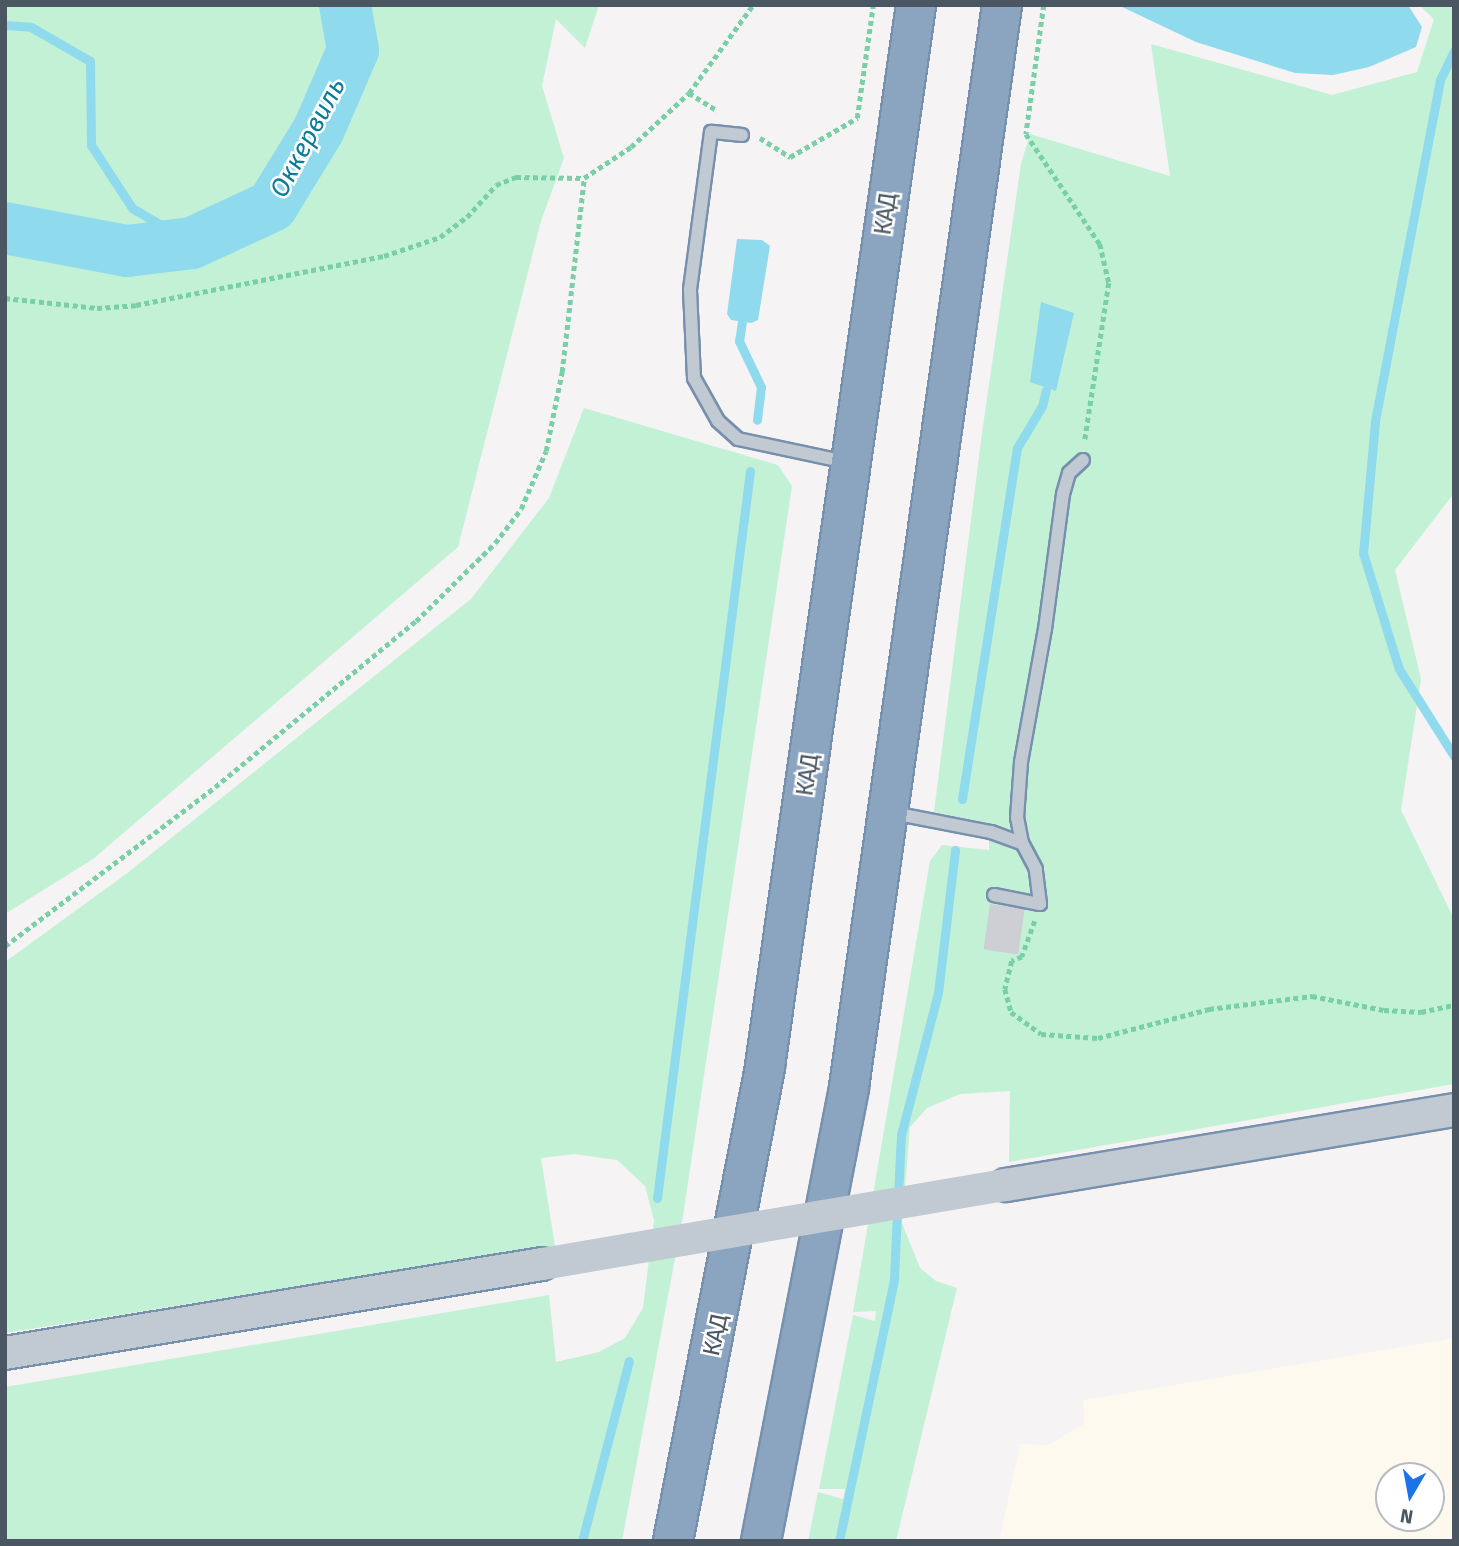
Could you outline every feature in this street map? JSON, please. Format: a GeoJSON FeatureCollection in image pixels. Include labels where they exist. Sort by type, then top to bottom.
{"type":"FeatureCollection","features":[{"type":"Feature","properties":{"kind":"highway","name":"КАД"},"geometry":{"type":"LineString","coordinates":[[673,1541],[765,1066],[916,5]]}},
{"type":"Feature","properties":{"kind":"highway"},"geometry":{"type":"LineString","coordinates":[[761,1541],[840,1139],[890,813],[1002,5]]}},
{"type":"Feature","properties":{"kind":"street"},"geometry":{"type":"LineString","coordinates":[[5,1353],[1454,1110]]}},
{"type":"Feature","properties":{"kind":"lane"},"geometry":{"type":"LineString","coordinates":[[742,135],[711,132],[690,290],[694,378],[718,421],[738,439],[850,462]]}},
{"type":"Feature","properties":{"kind":"lane"},"geometry":{"type":"LineString","coordinates":[[994,895],[1040,904],[1036,869],[1022,843],[1017,818],[1021,762],[1045,629],[1063,494],[1069,473],[1083,460]]}},
{"type":"Feature","properties":{"kind":"lane"},"geometry":{"type":"LineString","coordinates":[[890,813],[992,832],[1022,843]]}},
{"type":"Feature","properties":{"kind":"path"},"geometry":{"type":"LineString","coordinates":[[5,298],[97,308],[136,305],[384,256],[440,237],[496,185],[516,177],[584,178],[631,147],[689,93],[753,5]]}},
{"type":"Feature","properties":{"kind":"path"},"geometry":{"type":"LineString","coordinates":[[790,157],[857,118],[873,5]]}},
{"type":"Feature","properties":{"kind":"path"},"geometry":{"type":"LineString","coordinates":[[1044,5],[1026,134],[1100,244],[1109,283],[1083,460]]}},
{"type":"Feature","properties":{"kind":"path"},"geometry":{"type":"LineString","coordinates":[[5,946],[215,787],[415,621],[495,543],[521,509],[546,451],[562,372],[584,178]]}},
{"type":"Feature","properties":{"kind":"path"},"geometry":{"type":"LineString","coordinates":[[1040,904],[1023,957],[1012,961],[1005,989],[1011,1012],[1041,1034],[1098,1038],[1209,1009],[1312,996],[1384,1010],[1421,1012],[1454,1005]]}},
{"type":"Feature","properties":{"kind":"shaded area"},"geometry":{"type":"Polygon","coordinates":[[[1454,1338],[1454,1541],[999,1541],[1020,1444],[1048,1445],[1085,1423],[1083,1400],[1454,1338]]]}},
{"type":"Feature","properties":{"kind":"green space"},"geometry":{"type":"Polygon","coordinates":[[[5,5],[599,5],[585,48],[556,19],[542,86],[564,158],[541,221],[458,547],[93,859],[5,914],[5,5]]]}},
{"type":"Feature","properties":{"kind":"green space"},"geometry":{"type":"Polygon","coordinates":[[[1419,5],[1454,5],[1454,493],[1395,570],[1421,679],[1401,810],[1454,919],[1454,1084],[1009,1162],[1010,1091],[960,1094],[927,1108],[910,1127],[902,1223],[920,1268],[936,1281],[957,1288],[896,1541],[808,1541],[818,1492],[843,1499],[845,1489],[819,1489],[853,1315],[875,1321],[876,1311],[853,1312],[930,861],[942,845],[989,850],[989,823],[934,812],[982,433],[1021,164],[1030,134],[1170,176],[1151,44],[1332,95],[1417,72],[1434,19],[1419,5]]]}},
{"type":"Feature","properties":{"kind":"green space"},"geometry":{"type":"Polygon","coordinates":[[[584,408],[778,465],[792,486],[683,1216],[622,1541],[5,1541],[5,1387],[549,1295],[556,1362],[599,1352],[625,1338],[643,1308],[654,1220],[645,1186],[617,1160],[574,1154],[541,1158],[555,1246],[5,1333],[5,962],[126,874],[471,599],[549,498],[584,408]]]}},
{"type":"Feature","properties":{"kind":"water"},"geometry":{"type":"Polygon","coordinates":[[[1118,5],[1408,5],[1422,27],[1416,47],[1369,67],[1333,75],[1295,73],[1196,42],[1118,5]]]}},
{"type":"Feature","properties":{"kind":"water"},"geometry":{"type":"Polygon","coordinates":[[[737,239],[762,240],[770,246],[758,320],[751,323],[731,320],[727,314],[737,239]]]}},
{"type":"Feature","properties":{"kind":"water"},"geometry":{"type":"Polygon","coordinates":[[[1041,302],[1074,313],[1056,391],[1030,382],[1041,302]]]}},
{"type":"Feature","properties":{"kind":"building"},"geometry":{"type":"Polygon","coordinates":[[[990,904],[1025,909],[1018,954],[984,950],[990,904]]]}},
{"type":"Feature","properties":{"kind":"waterway","name":"Оккервиль"},"geometry":{"type":"LineString","coordinates":[[5,228],[127,251],[192,243],[272,206],[319,129],[353,50],[345,5]]}},
{"type":"Feature","properties":{"kind":"waterway"},"geometry":{"type":"LineString","coordinates":[[5,25],[31,27],[90,61],[91,145],[132,208],[192,243]]}},
{"type":"Feature","properties":{"kind":"waterway"},"geometry":{"type":"LineString","coordinates":[[1454,51],[1440,80],[1375,422],[1363,553],[1399,669],[1454,756]]}},
{"type":"Feature","properties":{"kind":"waterway"},"geometry":{"type":"LineString","coordinates":[[742,322],[739,341],[761,387],[757,420]]}},
{"type":"Feature","properties":{"kind":"waterway"},"geometry":{"type":"LineString","coordinates":[[962,799],[1017,448],[1042,406],[1046,390]]}},
{"type":"Feature","properties":{"kind":"waterway"},"geometry":{"type":"LineString","coordinates":[[657,1198],[750,471]]}},
{"type":"Feature","properties":{"kind":"waterway"},"geometry":{"type":"LineString","coordinates":[[898,1196],[901,1135],[938,993],[955,850]]}},
{"type":"Feature","properties":{"kind":"waterway"},"geometry":{"type":"LineString","coordinates":[[839,1541],[894,1279],[897,1210]]}},
{"type":"Feature","properties":{"kind":"waterway"},"geometry":{"type":"LineString","coordinates":[[582,1541],[629,1361]]}}]}
